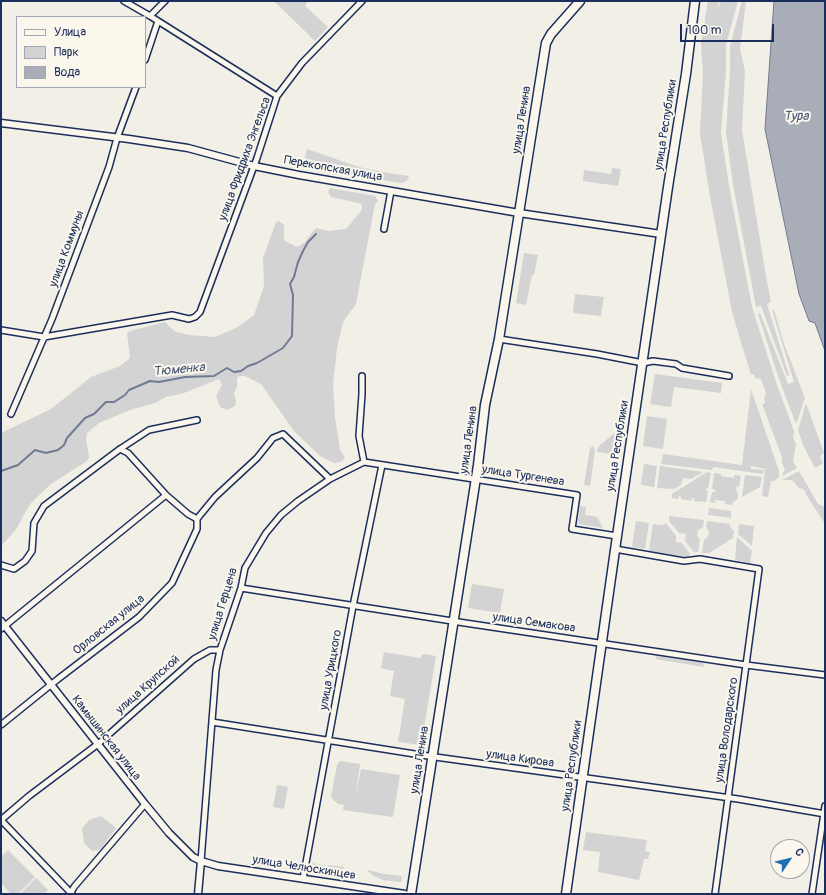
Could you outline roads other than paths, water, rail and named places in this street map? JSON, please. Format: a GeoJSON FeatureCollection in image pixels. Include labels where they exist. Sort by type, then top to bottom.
{"type":"FeatureCollection","features":[{"type":"Feature","properties":{"kind":"main road","name":"улица Ленина"},"geometry":{"type":"LineString","coordinates":[[411,894],[454,622],[485,405],[499,339],[546,43],[551,34],[580,1]]}},
{"type":"Feature","properties":{"kind":"main road","name":"улица Республики"},"geometry":{"type":"LineString","coordinates":[[566,894],[616,536],[686,74],[695,1]]}},
{"type":"Feature","properties":{"kind":"street"},"geometry":{"type":"LineString","coordinates":[[124,1],[277,96]]}},
{"type":"Feature","properties":{"kind":"street"},"geometry":{"type":"LineString","coordinates":[[150,16],[165,1]]}},
{"type":"Feature","properties":{"kind":"street","name":"улица Фридриха Энгельса"},"geometry":{"type":"LineString","coordinates":[[44,337],[172,315],[189,319],[195,317],[200,312],[254,166],[277,96],[302,63],[362,1]]}},
{"type":"Feature","properties":{"kind":"street"},"geometry":{"type":"LineString","coordinates":[[146,57],[158,21]]}},
{"type":"Feature","properties":{"kind":"street","name":"улица Коммуны"},"geometry":{"type":"LineString","coordinates":[[11,414],[52,319],[109,167],[136,88]]}},
{"type":"Feature","properties":{"kind":"street","name":"Перекопская улица"},"geometry":{"type":"LineString","coordinates":[[1,123],[188,148],[254,166],[299,175],[518,213],[662,234]]}},
{"type":"Feature","properties":{"kind":"street"},"geometry":{"type":"LineString","coordinates":[[384,229],[391,191]]}},
{"type":"Feature","properties":{"kind":"street"},"geometry":{"type":"LineString","coordinates":[[1,330],[44,337]]}},
{"type":"Feature","properties":{"kind":"street"},"geometry":{"type":"LineString","coordinates":[[499,339],[643,362],[654,361],[676,364],[682,368],[729,376]]}},
{"type":"Feature","properties":{"kind":"street"},"geometry":{"type":"LineString","coordinates":[[362,376],[359,436],[364,462]]}},
{"type":"Feature","properties":{"kind":"street"},"geometry":{"type":"LineString","coordinates":[[1,565],[14,569],[25,561],[32,551],[34,523],[44,506],[120,449],[149,430],[197,420]]}},
{"type":"Feature","properties":{"kind":"street","name":"Орловская улица"},"geometry":{"type":"LineString","coordinates":[[1,725],[139,617],[172,583],[197,529],[197,519],[215,497],[257,458],[273,438],[283,434],[330,479]]}},
{"type":"Feature","properties":{"kind":"street"},"geometry":{"type":"LineString","coordinates":[[120,449],[128,453],[166,495],[188,514],[197,519]]}},
{"type":"Feature","properties":{"kind":"street","name":"улица Тургенева"},"geometry":{"type":"LineString","coordinates":[[364,462],[577,495],[572,529],[616,536]]}},
{"type":"Feature","properties":{"kind":"street","name":"улица Герцена"},"geometry":{"type":"LineString","coordinates":[[198,894],[216,670],[220,650],[241,588],[245,568],[266,533],[281,515],[330,479],[364,462]]}},
{"type":"Feature","properties":{"kind":"street","name":"улица Урицкого"},"geometry":{"type":"LineString","coordinates":[[303,879],[353,606],[382,465]]}},
{"type":"Feature","properties":{"kind":"street"},"geometry":{"type":"LineString","coordinates":[[2,625],[166,495]]}},
{"type":"Feature","properties":{"kind":"street","name":"улица Володарского"},"geometry":{"type":"LineString","coordinates":[[615,549],[684,561],[700,560],[759,569],[715,894]]}},
{"type":"Feature","properties":{"kind":"street","name":"улица Семакова"},"geometry":{"type":"LineString","coordinates":[[241,588],[454,622],[746,665],[825,675]]}},
{"type":"Feature","properties":{"kind":"street","name":"Камышинская улица"},"geometry":{"type":"LineString","coordinates":[[2,625],[145,804],[179,844],[201,861]]}},
{"type":"Feature","properties":{"kind":"street","name":"улица Крупской"},"geometry":{"type":"LineString","coordinates":[[1,820],[29,796],[98,744],[194,659],[210,650],[220,650]]}},
{"type":"Feature","properties":{"kind":"street","name":"улица Кирова"},"geometry":{"type":"LineString","coordinates":[[212,722],[432,757],[728,798],[824,814]]}},
{"type":"Feature","properties":{"kind":"street"},"geometry":{"type":"LineString","coordinates":[[72,894],[74,887],[145,804]]}},
{"type":"Feature","properties":{"kind":"street"},"geometry":{"type":"LineString","coordinates":[[812,894],[825,806]]}},
{"type":"Feature","properties":{"kind":"street"},"geometry":{"type":"LineString","coordinates":[[1,820],[72,894]]}},
{"type":"Feature","properties":{"kind":"street","name":"улица Челюскинцев"},"geometry":{"type":"LineString","coordinates":[[201,861],[218,866],[405,894]]}},
{"type":"Feature","properties":{"kind":"water","name":"Тура"},"geometry":{"type":"Polygon","coordinates":[[[774,1],[825,1],[825,351],[815,323],[809,321],[799,294],[765,129],[774,1]]]}},
{"type":"Feature","properties":{"kind":"waterway","name":"Тюменка"},"geometry":{"type":"LineString","coordinates":[[1,471],[18,465],[35,450],[46,453],[58,450],[64,445],[67,438],[85,418],[94,414],[106,402],[114,402],[125,395],[129,390],[150,381],[159,382],[185,377],[214,376],[227,368],[234,372],[241,371],[283,348],[292,336],[293,295],[290,284],[303,251],[308,242],[316,234]]}}]}
